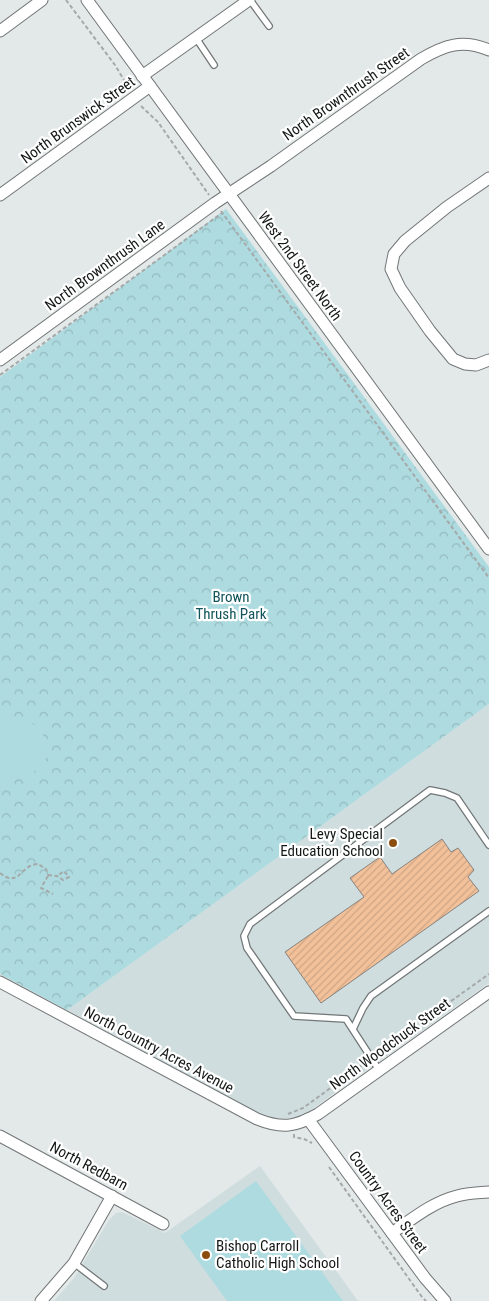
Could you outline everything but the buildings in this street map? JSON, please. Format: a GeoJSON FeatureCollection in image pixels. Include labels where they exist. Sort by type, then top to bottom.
{"type":"FeatureCollection","features":[{"type":"Feature","properties":{"kind":"street"},"geometry":{"type":"LineString","coordinates":[[0,31],[42,0]]}},
{"type":"Feature","properties":{"kind":"street","name":"West 2nd Street North"},"geometry":{"type":"LineString","coordinates":[[87,0],[489,550]]}},
{"type":"Feature","properties":{"kind":"street","name":"North Brunswick Street"},"geometry":{"type":"LineString","coordinates":[[142,76],[250,0]]}},
{"type":"Feature","properties":{"kind":"street","name":"North Brownthrush Street"},"geometry":{"type":"LineString","coordinates":[[228,194],[436,50],[446,46],[467,43],[489,50]]}},
{"type":"Feature","properties":{"kind":"street","name":"North Brunswick Street"},"geometry":{"type":"LineString","coordinates":[[0,195],[150,86]]}},
{"type":"Feature","properties":{"kind":"street"},"geometry":{"type":"LineString","coordinates":[[489,178],[447,207],[405,241],[394,254],[392,269],[400,288],[430,331],[453,359],[465,364],[476,365],[489,360]]}},
{"type":"Feature","properties":{"kind":"street","name":"North Brownthrush Lane"},"geometry":{"type":"LineString","coordinates":[[0,360],[228,194]]}},
{"type":"Feature","properties":{"kind":"street","name":"North Country Acres Avenue"},"geometry":{"type":"LineString","coordinates":[[0,982],[257,1120],[279,1126],[290,1120],[303,1122],[308,1119]]}},
{"type":"Feature","properties":{"kind":"street","name":"North Woodchuck Street"},"geometry":{"type":"LineString","coordinates":[[308,1119],[338,1100],[489,992]]}},
{"type":"Feature","properties":{"kind":"street","name":"Country Acres Street"},"geometry":{"type":"LineString","coordinates":[[308,1119],[425,1278],[445,1301]]}},
{"type":"Feature","properties":{"kind":"street","name":"North Redbarn"},"geometry":{"type":"LineString","coordinates":[[0,1136],[163,1224]]}},
{"type":"Feature","properties":{"kind":"street"},"geometry":{"type":"LineString","coordinates":[[392,1233],[421,1213],[446,1200],[464,1195],[489,1192]]}},
{"type":"Feature","properties":{"kind":"street"},"geometry":{"type":"LineString","coordinates":[[41,1301],[74,1264],[112,1196]]}},
{"type":"Feature","properties":{"kind":"lane"},"geometry":{"type":"LineString","coordinates":[[250,0],[269,26]]}},
{"type":"Feature","properties":{"kind":"lane"},"geometry":{"type":"LineString","coordinates":[[196,38],[214,65]]}},
{"type":"Feature","properties":{"kind":"lane"},"geometry":{"type":"LineString","coordinates":[[379,1070],[346,1019],[294,1016],[247,948],[244,936],[250,924],[430,790],[445,793],[456,798],[489,844]]}},
{"type":"Feature","properties":{"kind":"lane"},"geometry":{"type":"LineString","coordinates":[[353,1029],[371,996],[489,911]]}},
{"type":"Feature","properties":{"kind":"lane"},"geometry":{"type":"LineString","coordinates":[[74,1264],[104,1286]]}},
{"type":"Feature","properties":{"kind":"path"},"geometry":{"type":"LineString","coordinates":[[66,0],[115,65],[139,104],[158,122],[222,213],[489,578]]}},
{"type":"Feature","properties":{"kind":"path"},"geometry":{"type":"LineString","coordinates":[[0,375],[222,213]]}},
{"type":"Feature","properties":{"kind":"path"},"geometry":{"type":"LineString","coordinates":[[0,873],[12,878],[21,875],[31,865],[38,864],[46,869],[48,876],[41,888],[52,894]]}},
{"type":"Feature","properties":{"kind":"path"},"geometry":{"type":"LineString","coordinates":[[48,876],[57,876]]}},
{"type":"Feature","properties":{"kind":"path"},"geometry":{"type":"LineString","coordinates":[[290,1120],[303,1108],[489,974]]}},
{"type":"Feature","properties":{"kind":"path"},"geometry":{"type":"LineString","coordinates":[[282,1114],[290,1120],[294,1137],[304,1138],[312,1143],[315,1148]]}},
{"type":"Feature","properties":{"kind":"path"},"geometry":{"type":"LineString","coordinates":[[325,1161],[426,1301]]}},
{"type":"Feature","properties":{"kind":"shaded area","name":"Levy Special Education School"},"geometry":{"type":"Polygon","coordinates":[[[489,704],[489,983],[308,1112],[291,1118],[277,1119],[259,1114],[67,1010],[489,704]]]}},
{"type":"Feature","properties":{"kind":"shaded area","name":"Bishop Carroll Catholic High School"},"geometry":{"type":"Polygon","coordinates":[[[260,1166],[358,1301],[54,1301],[74,1278],[109,1220],[116,1213],[122,1212],[165,1233],[260,1166]]]}},
{"type":"Feature","properties":{"kind":"green space","name":"Brown Thrush Park"},"geometry":{"type":"Polygon","coordinates":[[[226,209],[489,567],[489,704],[67,1010],[0,974],[0,377],[226,209]]]}},
{"type":"Feature","properties":{"kind":"green space"},"geometry":{"type":"Polygon","coordinates":[[[14,716],[28,721],[40,730],[47,743],[47,750],[46,761],[41,768],[11,778],[0,773],[0,722],[7,717],[14,716]]]}},
{"type":"Feature","properties":{"kind":"green space"},"geometry":{"type":"Polygon","coordinates":[[[256,1181],[343,1301],[227,1301],[180,1236],[256,1181]]]}},
{"type":"Feature","properties":{"kind":"place","name":"Levy Special Education School"},"geometry":{"type":"Point","coordinates":[393,843]}},
{"type":"Feature","properties":{"kind":"place","name":"Bishop Carroll Catholic High School"},"geometry":{"type":"Point","coordinates":[206,1255]}}]}
